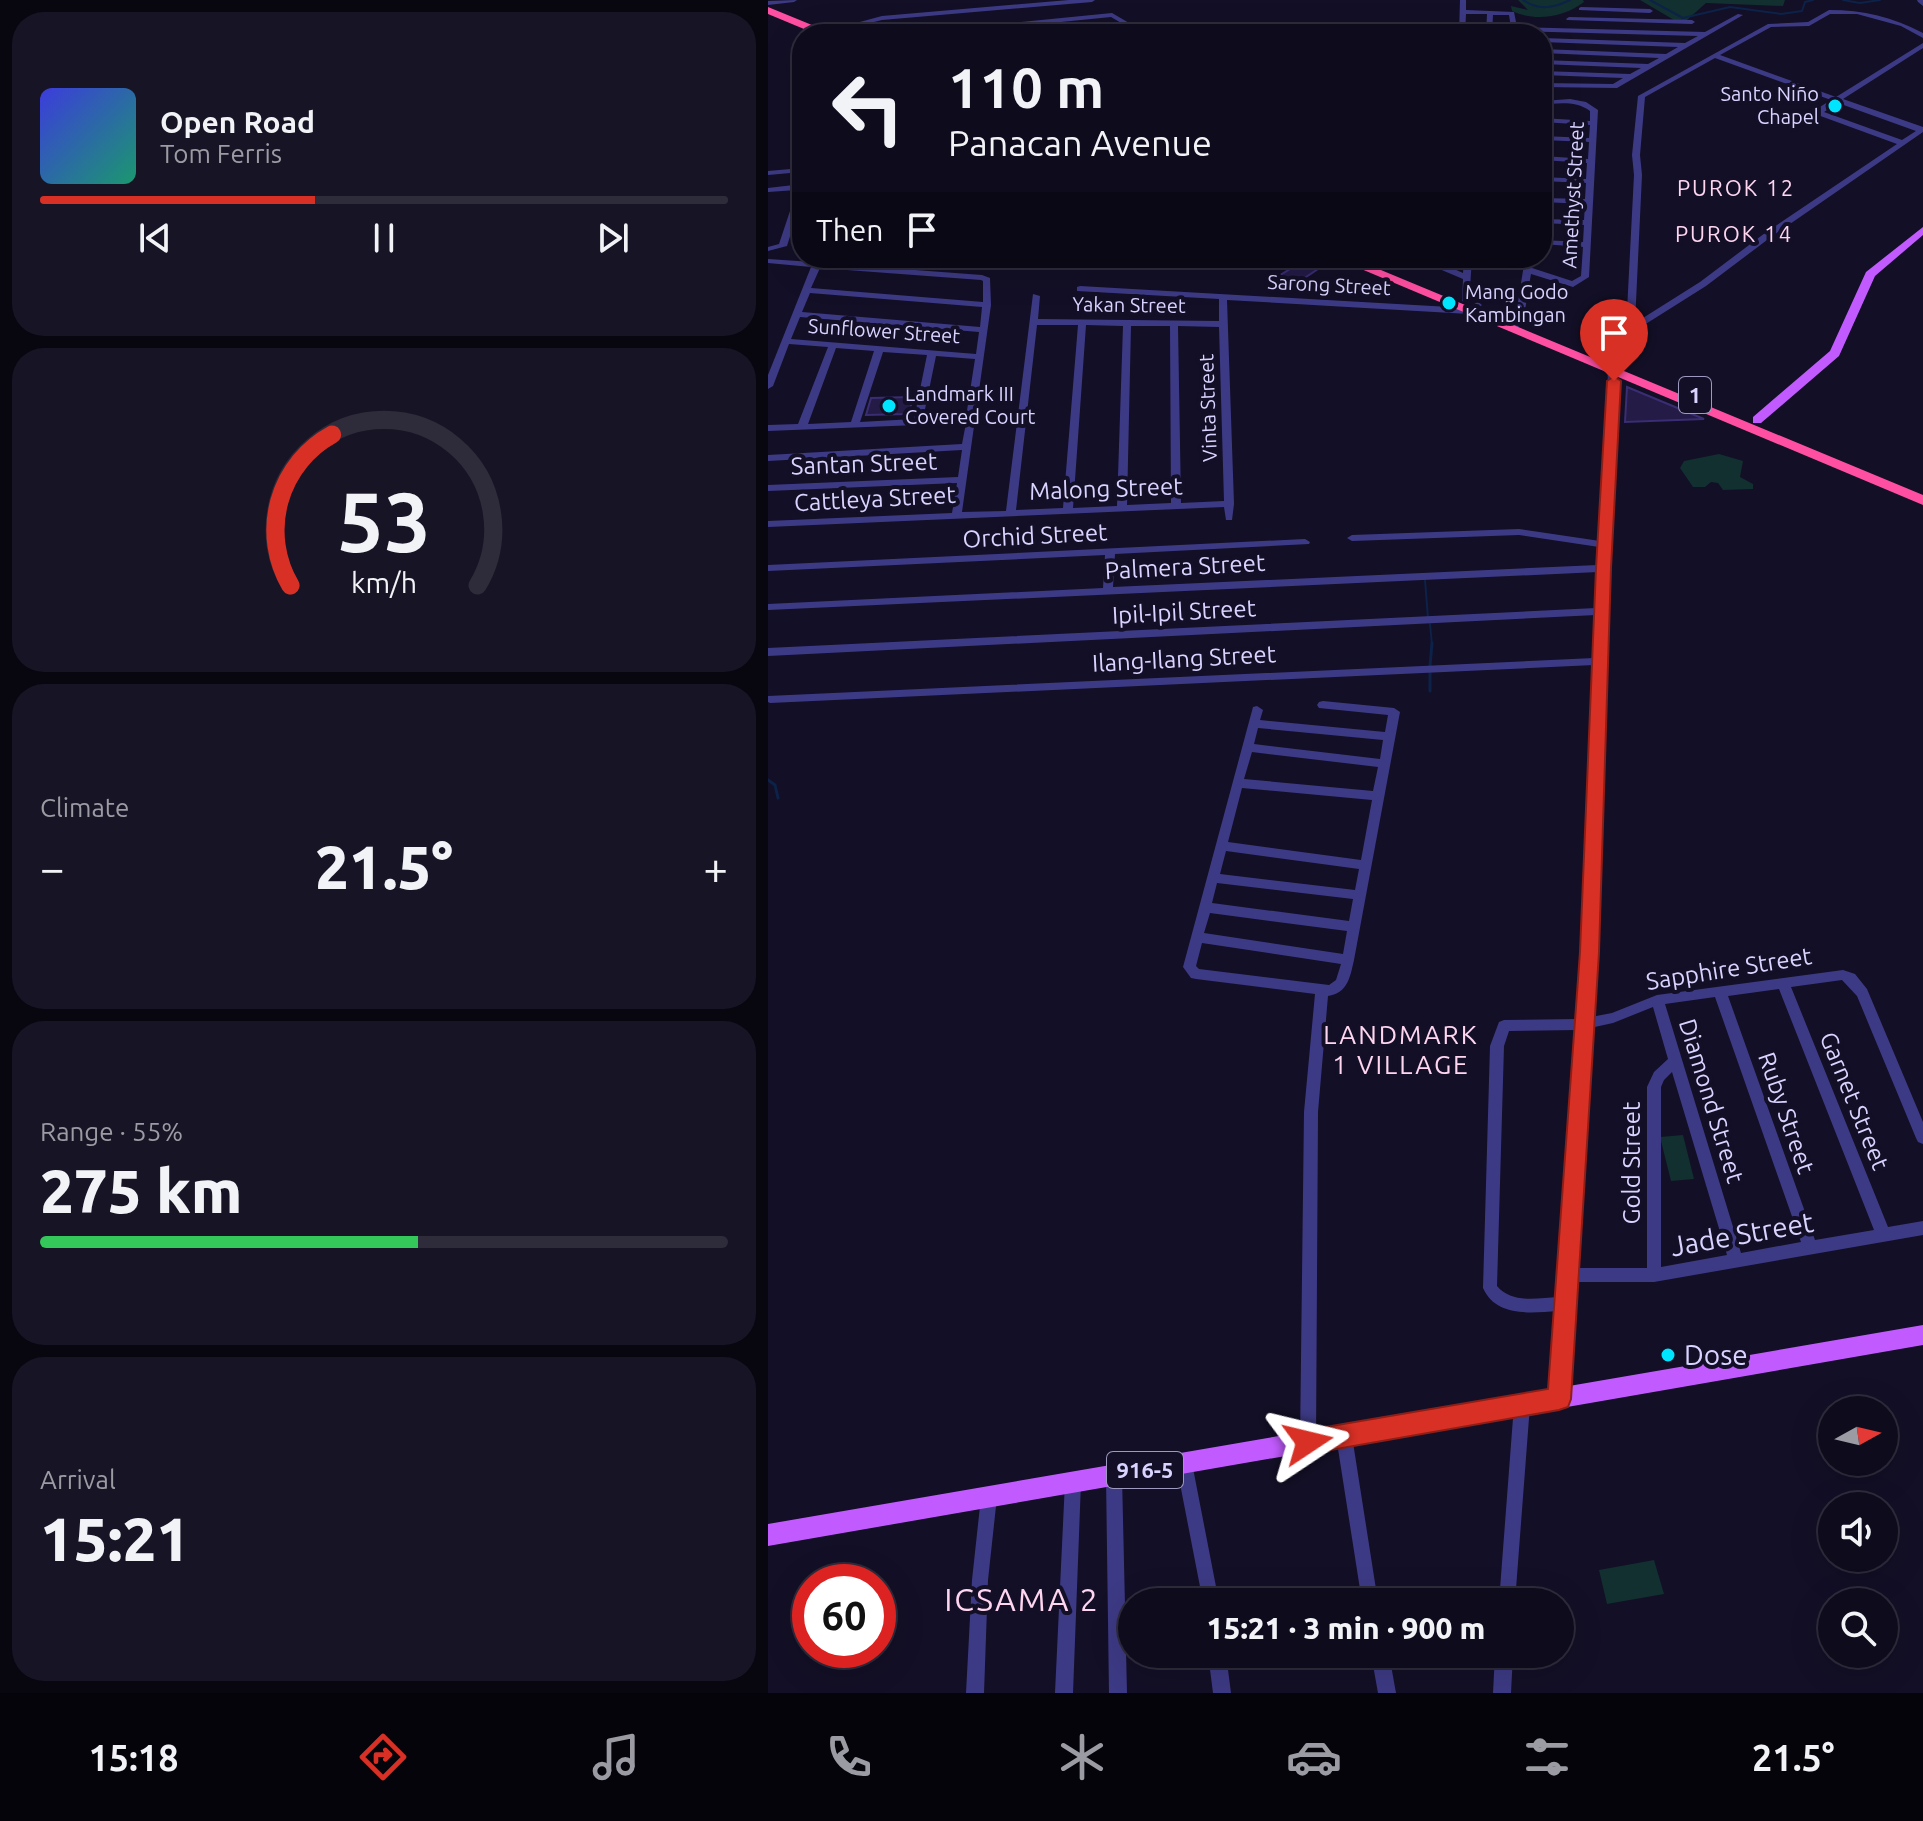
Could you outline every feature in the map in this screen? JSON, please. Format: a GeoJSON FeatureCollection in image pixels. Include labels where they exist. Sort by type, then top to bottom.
{"type":"FeatureCollection","features":[{"type":"Feature","properties":{"kind":"highway"},"geometry":{"type":"LineString","coordinates":[[768,10],[792,24]]}},
{"type":"Feature","properties":{"kind":"highway"},"geometry":{"type":"LineString","coordinates":[[768,18],[792,26]]}},
{"type":"Feature","properties":{"kind":"highway","name":"1"},"geometry":{"type":"LineString","coordinates":[[1368,268],[1471,306]]}},
{"type":"Feature","properties":{"kind":"highway","name":"1"},"geometry":{"type":"LineString","coordinates":[[1386,268],[1682,395],[1824,453],[1923,489]]}},
{"type":"Feature","properties":{"kind":"highway","name":"1"},"geometry":{"type":"LineString","coordinates":[[1682,395],[1757,420],[1923,500]]}},
{"type":"Feature","properties":{"kind":"main road"},"geometry":{"type":"LineString","coordinates":[[1757,420],[1835,353],[1870,274],[1923,230]]}},
{"type":"Feature","properties":{"kind":"main road","name":"916-5"},"geometry":{"type":"LineString","coordinates":[[768,1535],[1923,1335]]}},
{"type":"Feature","properties":{"kind":"street"},"geometry":{"type":"LineString","coordinates":[[768,3],[792,0]]}},
{"type":"Feature","properties":{"kind":"street"},"geometry":{"type":"LineString","coordinates":[[860,24],[882,18],[1092,0]]}},
{"type":"Feature","properties":{"kind":"street"},"geometry":{"type":"LineString","coordinates":[[1462,24],[1463,0]]}},
{"type":"Feature","properties":{"kind":"street"},"geometry":{"type":"LineString","coordinates":[[1568,41],[1569,19],[1600,0]]}},
{"type":"Feature","properties":{"kind":"street"},"geometry":{"type":"LineString","coordinates":[[1623,0],[1674,21]]}},
{"type":"Feature","properties":{"kind":"street"},"geometry":{"type":"LineString","coordinates":[[1581,9],[1650,11]]}},
{"type":"Feature","properties":{"kind":"street"},"geometry":{"type":"LineString","coordinates":[[1630,330],[1641,99],[1770,25],[1812,24],[1832,11],[1874,15],[1923,36]]}},
{"type":"Feature","properties":{"kind":"street"},"geometry":{"type":"LineString","coordinates":[[1463,12],[1514,14],[1515,24]]}},
{"type":"Feature","properties":{"kind":"street"},"geometry":{"type":"LineString","coordinates":[[1489,24],[1490,12]]}},
{"type":"Feature","properties":{"kind":"street"},"geometry":{"type":"LineString","coordinates":[[1021,24],[1112,15],[1127,24]]}},
{"type":"Feature","properties":{"kind":"street"},"geometry":{"type":"LineString","coordinates":[[1552,85],[1608,87],[1740,15]]}},
{"type":"Feature","properties":{"kind":"street"},"geometry":{"type":"LineString","coordinates":[[1569,19],[1692,22]]}},
{"type":"Feature","properties":{"kind":"street"},"geometry":{"type":"LineString","coordinates":[[1552,31],[1705,34]]}},
{"type":"Feature","properties":{"kind":"street"},"geometry":{"type":"LineString","coordinates":[[1552,40],[1684,45]]}},
{"type":"Feature","properties":{"kind":"street"},"geometry":{"type":"LineString","coordinates":[[1902,143],[1818,112],[1923,45]]}},
{"type":"Feature","properties":{"kind":"street"},"geometry":{"type":"LineString","coordinates":[[1552,51],[1667,56]]}},
{"type":"Feature","properties":{"kind":"street"},"geometry":{"type":"LineString","coordinates":[[1715,56],[1922,130]]}},
{"type":"Feature","properties":{"kind":"street"},"geometry":{"type":"LineString","coordinates":[[1552,62],[1650,66]]}},
{"type":"Feature","properties":{"kind":"street"},"geometry":{"type":"LineString","coordinates":[[1552,73],[1633,76]]}},
{"type":"Feature","properties":{"kind":"street","name":"Amethyst Street"},"geometry":{"type":"LineString","coordinates":[[1528,270],[1566,283],[1581,283],[1585,277],[1594,110],[1588,104],[1552,102]]}},
{"type":"Feature","properties":{"kind":"street"},"geometry":{"type":"LineString","coordinates":[[1552,121],[1593,123]]}},
{"type":"Feature","properties":{"kind":"street"},"geometry":{"type":"LineString","coordinates":[[1559,1399],[1584,1024],[1612,366],[1616,346],[1630,330],[1703,284],[1768,235],[1922,130]]}},
{"type":"Feature","properties":{"kind":"street"},"geometry":{"type":"LineString","coordinates":[[1552,138],[1591,140]]}},
{"type":"Feature","properties":{"kind":"street"},"geometry":{"type":"LineString","coordinates":[[1552,159],[1590,161]]}},
{"type":"Feature","properties":{"kind":"street"},"geometry":{"type":"LineString","coordinates":[[768,173],[792,171]]}},
{"type":"Feature","properties":{"kind":"street"},"geometry":{"type":"LineString","coordinates":[[1552,179],[1589,181]]}},
{"type":"Feature","properties":{"kind":"street"},"geometry":{"type":"LineString","coordinates":[[768,190],[792,188]]}},
{"type":"Feature","properties":{"kind":"street"},"geometry":{"type":"LineString","coordinates":[[1552,200],[1589,202]]}},
{"type":"Feature","properties":{"kind":"street"},"geometry":{"type":"LineString","coordinates":[[768,249],[780,249],[792,215]]}},
{"type":"Feature","properties":{"kind":"street"},"geometry":{"type":"LineString","coordinates":[[1552,221],[1588,223]]}},
{"type":"Feature","properties":{"kind":"street"},"geometry":{"type":"LineString","coordinates":[[1552,243],[1587,245]]}},
{"type":"Feature","properties":{"kind":"street"},"geometry":{"type":"LineString","coordinates":[[768,261],[792,261]]}},
{"type":"Feature","properties":{"kind":"street"},"geometry":{"type":"LineString","coordinates":[[768,386],[816,268]]}},
{"type":"Feature","properties":{"kind":"street"},"geometry":{"type":"LineString","coordinates":[[880,268],[982,278],[988,283],[957,515]]}},
{"type":"Feature","properties":{"kind":"street"},"geometry":{"type":"LineString","coordinates":[[1444,268],[1467,278]]}},
{"type":"Feature","properties":{"kind":"street"},"geometry":{"type":"LineString","coordinates":[[1468,268],[1471,306]]}},
{"type":"Feature","properties":{"kind":"street"},"geometry":{"type":"LineString","coordinates":[[1515,325],[1528,270]]}},
{"type":"Feature","properties":{"kind":"street","name":"Sarong Street"},"geometry":{"type":"LineString","coordinates":[[1080,289],[1471,306]]}},
{"type":"Feature","properties":{"kind":"street"},"geometry":{"type":"LineString","coordinates":[[807,290],[987,305]]}},
{"type":"Feature","properties":{"kind":"street"},"geometry":{"type":"LineString","coordinates":[[1011,512],[1036,296]]}},
{"type":"Feature","properties":{"kind":"street","name":"Vinta Street"},"geometry":{"type":"LineString","coordinates":[[1223,297],[1229,518]]}},
{"type":"Feature","properties":{"kind":"street"},"geometry":{"type":"LineString","coordinates":[[797,314],[983,330]]}},
{"type":"Feature","properties":{"kind":"street","name":"Yakan Street"},"geometry":{"type":"LineString","coordinates":[[1033,322],[1224,324]]}},
{"type":"Feature","properties":{"kind":"street"},"geometry":{"type":"LineString","coordinates":[[1068,510],[1082,323]]}},
{"type":"Feature","properties":{"kind":"street"},"geometry":{"type":"LineString","coordinates":[[1122,508],[1127,323]]}},
{"type":"Feature","properties":{"kind":"street"},"geometry":{"type":"LineString","coordinates":[[1174,323],[1176,506]]}},
{"type":"Feature","properties":{"kind":"street","name":"Sunflower Street"},"geometry":{"type":"LineString","coordinates":[[786,341],[979,357]]}},
{"type":"Feature","properties":{"kind":"street"},"geometry":{"type":"LineString","coordinates":[[802,426],[833,345]]}},
{"type":"Feature","properties":{"kind":"street"},"geometry":{"type":"LineString","coordinates":[[855,424],[879,349]]}},
{"type":"Feature","properties":{"kind":"street"},"geometry":{"type":"LineString","coordinates":[[918,422],[932,353]]}},
{"type":"Feature","properties":{"kind":"street"},"geometry":{"type":"LineString","coordinates":[[768,428],[970,420]]}},
{"type":"Feature","properties":{"kind":"street"},"geometry":{"type":"LineString","coordinates":[[768,458],[967,447]]}},
{"type":"Feature","properties":{"kind":"street","name":"Santan Street"},"geometry":{"type":"LineString","coordinates":[[768,488],[962,480]]}},
{"type":"Feature","properties":{"kind":"street","name":"Malong Street"},"geometry":{"type":"LineString","coordinates":[[985,513],[1229,504]]}},
{"type":"Feature","properties":{"kind":"street","name":"Cattleya Street"},"geometry":{"type":"LineString","coordinates":[[768,524],[985,513]]}},
{"type":"Feature","properties":{"kind":"street"},"geometry":{"type":"LineString","coordinates":[[1352,538],[1519,532],[1605,545]]}},
{"type":"Feature","properties":{"kind":"street","name":"Orchid Street"},"geometry":{"type":"LineString","coordinates":[[768,568],[1305,542]]}},
{"type":"Feature","properties":{"kind":"street"},"geometry":{"type":"LineString","coordinates":[[1108,591],[1110,553]]}},
{"type":"Feature","properties":{"kind":"street","name":"Palmera Street"},"geometry":{"type":"LineString","coordinates":[[768,607],[1603,568]]}},
{"type":"Feature","properties":{"kind":"street","name":"Ipil-Ipil Street"},"geometry":{"type":"LineString","coordinates":[[768,652],[1602,611]]}},
{"type":"Feature","properties":{"kind":"street","name":"Ilang-Ilang Street"},"geometry":{"type":"LineString","coordinates":[[770,699],[1600,661]]}},
{"type":"Feature","properties":{"kind":"street"},"geometry":{"type":"LineString","coordinates":[[1323,705],[1394,712],[1348,960],[1339,988],[1322,991],[1192,972],[1189,962],[1255,717],[1389,737]]}},
{"type":"Feature","properties":{"kind":"street"},"geometry":{"type":"LineString","coordinates":[[1247,747],[1384,764]]}},
{"type":"Feature","properties":{"kind":"street"},"geometry":{"type":"LineString","coordinates":[[1237,783],[1379,796]]}},
{"type":"Feature","properties":{"kind":"street"},"geometry":{"type":"LineString","coordinates":[[1220,846],[1366,865]]}},
{"type":"Feature","properties":{"kind":"street"},"geometry":{"type":"LineString","coordinates":[[1212,878],[1360,895]]}},
{"type":"Feature","properties":{"kind":"street"},"geometry":{"type":"LineString","coordinates":[[1204,907],[1354,927]]}},
{"type":"Feature","properties":{"kind":"street"},"geometry":{"type":"LineString","coordinates":[[1196,937],[1348,960]]}},
{"type":"Feature","properties":{"kind":"street","name":"Sapphire Street"},"geometry":{"type":"LineString","coordinates":[[1566,1304],[1505,1304],[1495,1299],[1490,1288],[1497,1046],[1504,1026],[1584,1024],[1613,1018],[1657,1000],[1836,975],[1850,978],[1862,993],[1923,1138]]}},
{"type":"Feature","properties":{"kind":"street","name":"Garnet Street"},"geometry":{"type":"LineString","coordinates":[[1783,983],[1884,1236]]}},
{"type":"Feature","properties":{"kind":"street"},"geometry":{"type":"LineString","coordinates":[[1308,1442],[1311,1112],[1322,991]]}},
{"type":"Feature","properties":{"kind":"street","name":"Ruby Street"},"geometry":{"type":"LineString","coordinates":[[1720,992],[1811,1249]]}},
{"type":"Feature","properties":{"kind":"street","name":"Diamond Street"},"geometry":{"type":"LineString","coordinates":[[1657,1000],[1736,1261]]}},
{"type":"Feature","properties":{"kind":"street","name":"Gold Street"},"geometry":{"type":"LineString","coordinates":[[1654,1275],[1654,1087],[1659,1076],[1676,1060]]}},
{"type":"Feature","properties":{"kind":"street","name":"Jade Street"},"geometry":{"type":"LineString","coordinates":[[1567,1275],[1654,1275],[1923,1228]]}},
{"type":"Feature","properties":{"kind":"street"},"geometry":{"type":"LineString","coordinates":[[1508,1588],[1522,1405]]}},
{"type":"Feature","properties":{"kind":"street"},"geometry":{"type":"LineString","coordinates":[[1344,1436],[1368,1588]]}},
{"type":"Feature","properties":{"kind":"street"},"geometry":{"type":"LineString","coordinates":[[1184,1463],[1208,1588]]}},
{"type":"Feature","properties":{"kind":"street"},"geometry":{"type":"LineString","coordinates":[[1114,1476],[1118,1693]]}},
{"type":"Feature","properties":{"kind":"street"},"geometry":{"type":"LineString","coordinates":[[1064,1693],[1073,1482]]}},
{"type":"Feature","properties":{"kind":"street"},"geometry":{"type":"LineString","coordinates":[[975,1693],[980,1580],[989,1497]]}},
{"type":"Feature","properties":{"kind":"street"},"geometry":{"type":"LineString","coordinates":[[1219,1668],[1222,1693]]}},
{"type":"Feature","properties":{"kind":"street"},"geometry":{"type":"LineString","coordinates":[[1383,1668],[1387,1693]]}},
{"type":"Feature","properties":{"kind":"street"},"geometry":{"type":"LineString","coordinates":[[1502,1693],[1503,1668]]}},
{"type":"Feature","properties":{"kind":"green space"},"geometry":{"type":"Polygon","coordinates":[[[1518,0],[1584,2],[1568,11],[1540,17],[1512,11],[1511,6],[1528,10],[1518,0]]]}},
{"type":"Feature","properties":{"kind":"green space"},"geometry":{"type":"Polygon","coordinates":[[[1640,0],[1785,0],[1783,6],[1706,3],[1687,20],[1674,20],[1640,0]]]}},
{"type":"Feature","properties":{"kind":"green space"},"geometry":{"type":"Polygon","coordinates":[[[1719,454],[1743,461],[1740,477],[1753,484],[1753,489],[1723,490],[1718,483],[1711,482],[1705,487],[1693,487],[1680,468],[1684,461],[1719,454]]]}},
{"type":"Feature","properties":{"kind":"green space"},"geometry":{"type":"Polygon","coordinates":[[[1683,1135],[1694,1179],[1671,1181],[1660,1137],[1683,1135]]]}},
{"type":"Feature","properties":{"kind":"green space"},"geometry":{"type":"Polygon","coordinates":[[[1654,1560],[1664,1594],[1607,1604],[1599,1570],[1654,1560]]]}},
{"type":"Feature","properties":{"kind":"building"},"geometry":{"type":"Polygon","coordinates":[[[1292,268],[1320,268],[1291,287],[1274,279],[1292,268]]]}},
{"type":"Feature","properties":{"kind":"building"},"geometry":{"type":"Polygon","coordinates":[[[1627,387],[1704,419],[1625,422],[1627,387]]]}},
{"type":"Feature","properties":{"kind":"building","name":"Landmark III Covered Court"},"geometry":{"type":"Polygon","coordinates":[[[913,397],[909,414],[866,415],[871,398],[913,397]]]}},
{"type":"Feature","properties":{"kind":"waterway"},"geometry":{"type":"LineString","coordinates":[[1523,0],[1546,7],[1570,0]]}},
{"type":"Feature","properties":{"kind":"waterway"},"geometry":{"type":"LineString","coordinates":[[1650,0],[1683,18],[1730,7],[1781,14],[1802,11],[1805,2],[1813,0]]}},
{"type":"Feature","properties":{"kind":"waterway"},"geometry":{"type":"LineString","coordinates":[[1843,0],[1860,3],[1880,0]]}},
{"type":"Feature","properties":{"kind":"waterway"},"geometry":{"type":"LineString","coordinates":[[1425,580],[1428,618]]}},
{"type":"Feature","properties":{"kind":"waterway"},"geometry":{"type":"LineString","coordinates":[[1430,624],[1432,644]]}},
{"type":"Feature","properties":{"kind":"waterway"},"geometry":{"type":"LineString","coordinates":[[1430,666],[1432,644]]}},
{"type":"Feature","properties":{"kind":"waterway"},"geometry":{"type":"LineString","coordinates":[[1430,673],[1430,691]]}},
{"type":"Feature","properties":{"kind":"waterway"},"geometry":{"type":"LineString","coordinates":[[768,780],[775,785],[778,798]]}},
{"type":"Feature","properties":{"kind":"place","name":"Santo Niño Chapel"},"geometry":{"type":"Point","coordinates":[1835,106]}},
{"type":"Feature","properties":{"kind":"place","name":"Mang Godo Kambingan"},"geometry":{"type":"Point","coordinates":[1449,303]}},
{"type":"Feature","properties":{"kind":"place","name":"Landmark III Covered Court"},"geometry":{"type":"Point","coordinates":[889,406]}},
{"type":"Feature","properties":{"kind":"place","name":"Dose"},"geometry":{"type":"Point","coordinates":[1668,1355]}},
{"type":"Feature","properties":{"kind":"district","name":"PUROK 12"},"geometry":{"type":"Point","coordinates":[1736,188]}},
{"type":"Feature","properties":{"kind":"district","name":"PUROK 14"},"geometry":{"type":"Point","coordinates":[1734,234]}},
{"type":"Feature","properties":{"kind":"district","name":"LANDMARK 1 VILLAGE"},"geometry":{"type":"Point","coordinates":[1401,1050]}},
{"type":"Feature","properties":{"kind":"district","name":"ICSAMA 2"},"geometry":{"type":"Point","coordinates":[1022,1600]}},
{"type":"Feature","properties":{"kind":"route"},"geometry":{"type":"LineString","coordinates":[[1308,1442],[1559,1399],[1589,952],[1603,568],[1614,381]]}}]}
